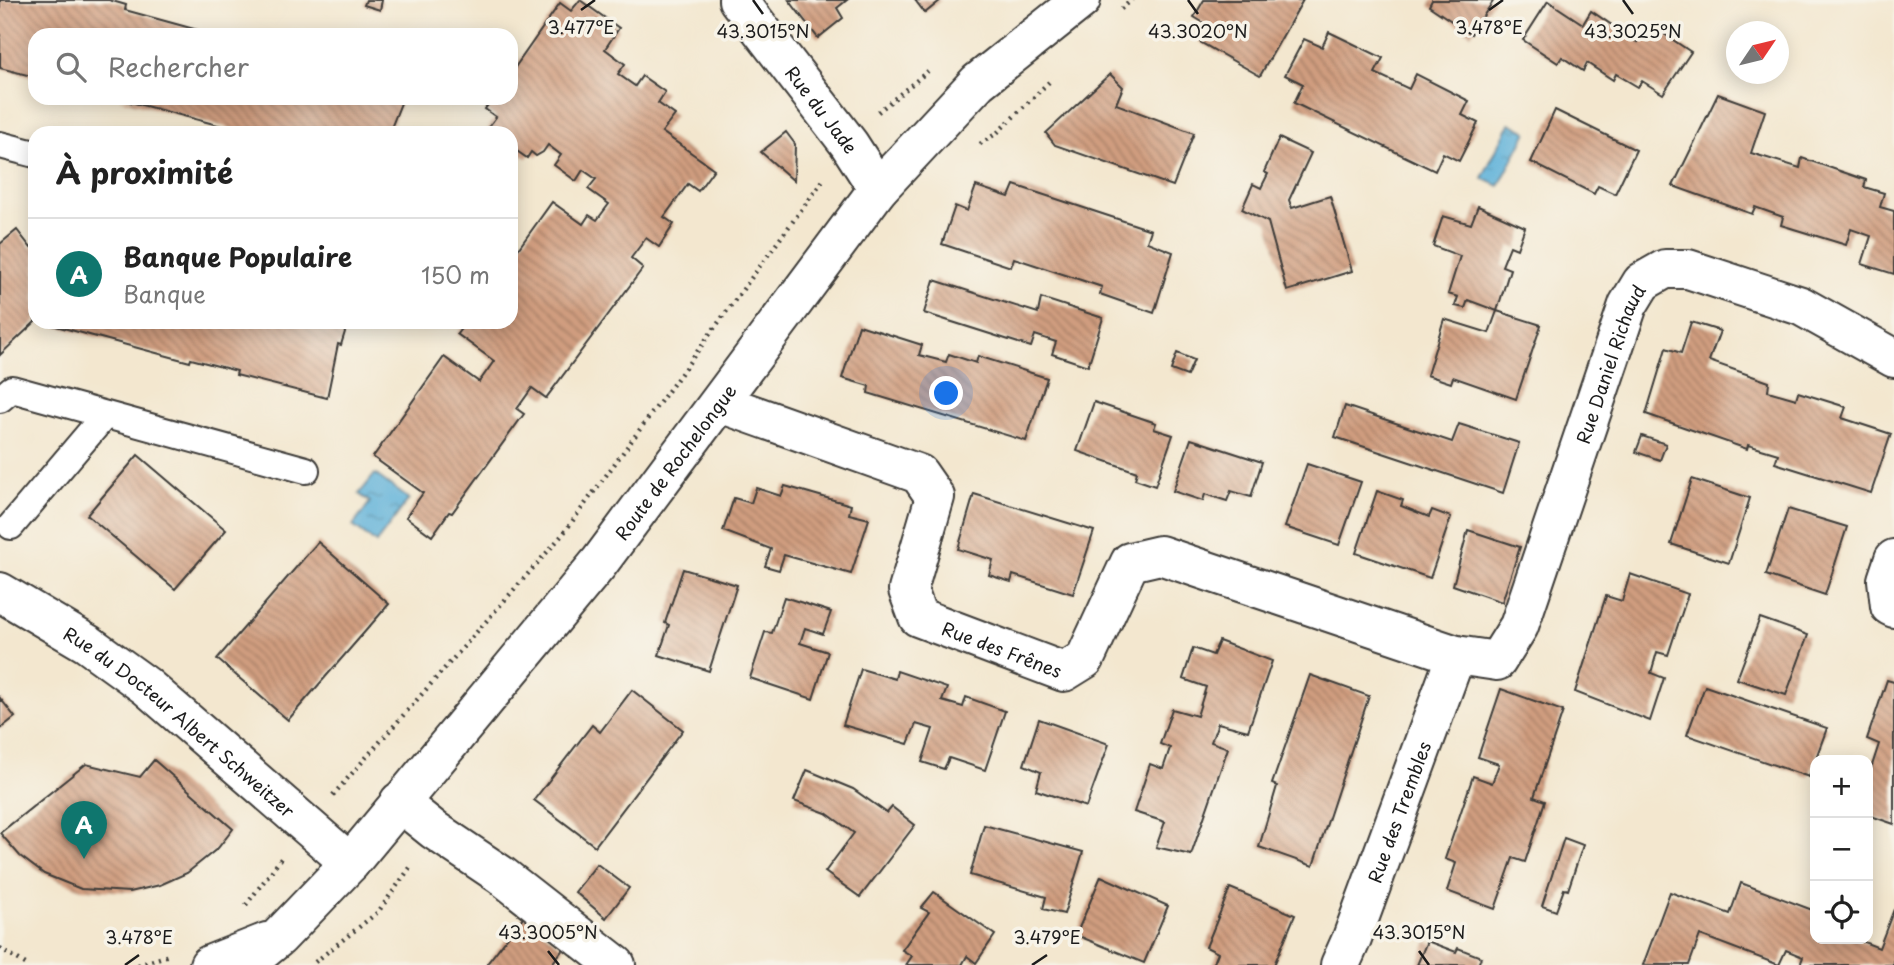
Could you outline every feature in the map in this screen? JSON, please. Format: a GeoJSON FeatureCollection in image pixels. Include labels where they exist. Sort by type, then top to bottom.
{"type":"FeatureCollection","features":[{"type":"Feature","properties":{"kind":"street","name":"Rue du Jade"},"geometry":{"type":"LineString","coordinates":[[738,0],[849,144],[878,188]]}},
{"type":"Feature","properties":{"kind":"street","name":"Route de Rochelongue"},"geometry":{"type":"LineString","coordinates":[[245,965],[279,937],[350,863],[599,563],[878,188],[978,82],[1081,0]]}},
{"type":"Feature","properties":{"kind":"street","name":"Rue Daniel Richaud"},"geometry":{"type":"LineString","coordinates":[[1497,661],[1519,626],[1628,305],[1642,282],[1665,269],[1688,269],[1801,306],[1894,358]]}},
{"type":"Feature","properties":{"kind":"street","name":"Rue des Frênes"},"geometry":{"type":"LineString","coordinates":[[720,403],[919,474],[935,497],[908,590],[918,617],[1064,672],[1085,659],[1130,562],[1160,555],[1456,655],[1497,661]]}},
{"type":"Feature","properties":{"kind":"street"},"geometry":{"type":"LineString","coordinates":[[1894,559],[1887,580],[1890,606],[1894,608]]}},
{"type":"Feature","properties":{"kind":"street","name":"Rue du Docteur Albert Schweitzer"},"geometry":{"type":"LineString","coordinates":[[0,592],[88,644],[130,675],[350,863]]}},
{"type":"Feature","properties":{"kind":"street","name":"Rue des Trembles"},"geometry":{"type":"LineString","coordinates":[[1340,965],[1353,938],[1456,655]]}},
{"type":"Feature","properties":{"kind":"street"},"geometry":{"type":"LineString","coordinates":[[400,803],[434,831],[501,875],[616,965]]}},
{"type":"Feature","properties":{"kind":"street","name":"Route de Rochelongue"},"geometry":{"type":"LineString","coordinates":[[193,958],[279,937]]}},
{"type":"Feature","properties":{"kind":"lane"},"geometry":{"type":"LineString","coordinates":[[0,145],[28,152]]}},
{"type":"Feature","properties":{"kind":"lane"},"geometry":{"type":"LineString","coordinates":[[0,398],[12,389],[306,470]]}},
{"type":"Feature","properties":{"kind":"lane"},"geometry":{"type":"LineString","coordinates":[[11,526],[104,415]]}},
{"type":"Feature","properties":{"kind":"path"},"geometry":{"type":"LineString","coordinates":[[242,910],[306,825],[563,534],[849,144],[879,110],[932,68]]}},
{"type":"Feature","properties":{"kind":"path"},"geometry":{"type":"LineString","coordinates":[[0,948],[27,965]]}},
{"type":"Feature","properties":{"kind":"path"},"geometry":{"type":"LineString","coordinates":[[138,965],[193,958]]}},
{"type":"Feature","properties":{"kind":"water"},"geometry":{"type":"Polygon","coordinates":[[[1510,123],[1527,132],[1499,186],[1482,178],[1510,123]]]}},
{"type":"Feature","properties":{"kind":"water"},"geometry":{"type":"Polygon","coordinates":[[[375,474],[409,499],[376,543],[353,526],[370,502],[359,494],[375,474]]]}},
{"type":"Feature","properties":{"kind":"building"},"geometry":{"type":"Polygon","coordinates":[[[0,0],[109,0],[126,5],[125,10],[191,28],[28,28],[28,75],[0,68],[0,0]]]}},
{"type":"Feature","properties":{"kind":"building"},"geometry":{"type":"Polygon","coordinates":[[[366,0],[382,0],[380,10],[364,5],[366,0]]]}},
{"type":"Feature","properties":{"kind":"building"},"geometry":{"type":"Polygon","coordinates":[[[580,0],[619,28],[605,49],[625,64],[618,74],[635,86],[642,76],[665,92],[658,103],[675,115],[662,132],[714,169],[698,191],[688,184],[664,217],[674,224],[659,247],[646,238],[631,258],[643,268],[546,398],[532,388],[517,409],[524,414],[452,513],[449,512],[432,536],[406,517],[423,493],[373,457],[444,357],[479,382],[494,361],[457,334],[461,329],[518,329],[518,249],[552,202],[583,224],[589,215],[597,220],[609,204],[588,189],[596,179],[583,170],[576,181],[554,165],[561,155],[548,145],[536,156],[531,152],[527,158],[518,152],[518,126],[489,126],[496,117],[485,109],[488,105],[518,105],[518,63],[560,3],[571,11],[580,0]]]}},
{"type":"Feature","properties":{"kind":"building"},"geometry":{"type":"Polygon","coordinates":[[[789,0],[847,0],[837,8],[843,18],[818,38],[789,0]]]}},
{"type":"Feature","properties":{"kind":"building"},"geometry":{"type":"Polygon","coordinates":[[[915,0],[941,0],[925,13],[915,0]]]}},
{"type":"Feature","properties":{"kind":"building"},"geometry":{"type":"Polygon","coordinates":[[[1204,0],[1303,0],[1260,76],[1200,42],[1209,26],[1194,17],[1204,0]]]}},
{"type":"Feature","properties":{"kind":"building"},"geometry":{"type":"Polygon","coordinates":[[[1432,0],[1494,0],[1471,34],[1429,6],[1432,0]]]}},
{"type":"Feature","properties":{"kind":"building"},"geometry":{"type":"Polygon","coordinates":[[[1548,1],[1583,24],[1591,11],[1637,42],[1649,24],[1691,52],[1663,94],[1642,81],[1638,87],[1616,74],[1613,80],[1587,63],[1583,71],[1562,57],[1558,63],[1523,40],[1548,1]]]}},
{"type":"Feature","properties":{"kind":"building"},"geometry":{"type":"Polygon","coordinates":[[[1329,32],[1383,58],[1375,73],[1409,89],[1416,74],[1469,101],[1462,115],[1478,123],[1459,161],[1443,153],[1435,171],[1294,103],[1303,84],[1285,75],[1304,39],[1322,47],[1329,32]]]}},
{"type":"Feature","properties":{"kind":"building"},"geometry":{"type":"Polygon","coordinates":[[[1110,74],[1123,87],[1116,104],[1194,133],[1173,186],[1055,145],[1046,133],[1110,74]]]}},
{"type":"Feature","properties":{"kind":"building"},"geometry":{"type":"Polygon","coordinates":[[[1718,94],[1765,111],[1751,153],[1800,168],[1802,158],[1866,180],[1864,187],[1884,193],[1880,207],[1894,211],[1894,274],[1862,264],[1871,236],[1851,229],[1846,245],[1781,225],[1783,217],[1755,207],[1752,214],[1673,186],[1718,94]]]}},
{"type":"Feature","properties":{"kind":"building"},"geometry":{"type":"Polygon","coordinates":[[[142,105],[400,105],[392,126],[221,126],[142,105]]]}},
{"type":"Feature","properties":{"kind":"building"},"geometry":{"type":"Polygon","coordinates":[[[1555,110],[1636,150],[1615,194],[1598,186],[1594,194],[1531,162],[1555,110]]]}},
{"type":"Feature","properties":{"kind":"building"},"geometry":{"type":"Polygon","coordinates":[[[786,132],[795,144],[794,181],[761,152],[786,132]]]}},
{"type":"Feature","properties":{"kind":"building"},"geometry":{"type":"Polygon","coordinates":[[[1279,138],[1311,153],[1289,200],[1292,208],[1330,196],[1352,271],[1287,291],[1268,222],[1242,209],[1253,184],[1261,188],[1268,174],[1264,172],[1279,138]]]}},
{"type":"Feature","properties":{"kind":"building"},"geometry":{"type":"Polygon","coordinates":[[[1014,185],[1151,230],[1147,242],[1173,252],[1154,313],[1100,294],[1102,287],[1014,258],[1011,267],[942,244],[955,206],[967,211],[976,186],[1009,197],[1014,185]]]}},
{"type":"Feature","properties":{"kind":"building"},"geometry":{"type":"Polygon","coordinates":[[[1478,206],[1525,227],[1517,249],[1510,246],[1502,266],[1510,269],[1497,311],[1468,300],[1465,308],[1455,306],[1458,297],[1448,294],[1460,256],[1433,246],[1443,216],[1471,224],[1478,206]]]}},
{"type":"Feature","properties":{"kind":"building"},"geometry":{"type":"Polygon","coordinates":[[[17,230],[28,244],[28,329],[0,355],[0,244],[17,230]]]}},
{"type":"Feature","properties":{"kind":"building"},"geometry":{"type":"Polygon","coordinates":[[[934,280],[1038,313],[1041,298],[1103,318],[1088,366],[1052,354],[1056,342],[1035,335],[1031,347],[924,313],[934,280]]]}},
{"type":"Feature","properties":{"kind":"building"},"geometry":{"type":"Polygon","coordinates":[[[1497,311],[1541,325],[1516,399],[1453,377],[1451,383],[1427,375],[1444,319],[1489,333],[1497,311]]]}},
{"type":"Feature","properties":{"kind":"building"},"geometry":{"type":"Polygon","coordinates":[[[1691,322],[1720,331],[1709,361],[1769,382],[1768,391],[1796,399],[1798,392],[1846,407],[1842,418],[1891,434],[1871,493],[1775,463],[1778,454],[1748,445],[1747,449],[1646,414],[1666,348],[1681,353],[1691,322]]]}},
{"type":"Feature","properties":{"kind":"building"},"geometry":{"type":"Polygon","coordinates":[[[859,325],[922,345],[919,355],[946,362],[949,354],[976,363],[978,356],[1047,378],[1026,441],[868,393],[869,386],[842,378],[859,325]]]}},
{"type":"Feature","properties":{"kind":"building"},"geometry":{"type":"Polygon","coordinates":[[[67,329],[346,329],[341,345],[338,344],[327,398],[236,375],[237,371],[191,359],[190,362],[67,329]]]}},
{"type":"Feature","properties":{"kind":"building"},"geometry":{"type":"Polygon","coordinates":[[[1177,353],[1194,360],[1187,376],[1171,370],[1177,353]]]}},
{"type":"Feature","properties":{"kind":"building"},"geometry":{"type":"Polygon","coordinates":[[[1094,402],[1156,423],[1154,429],[1173,435],[1155,486],[1135,479],[1137,472],[1077,451],[1094,402]]]}},
{"type":"Feature","properties":{"kind":"building"},"geometry":{"type":"Polygon","coordinates":[[[1345,406],[1452,442],[1459,424],[1519,443],[1503,493],[1335,437],[1345,406]]]}},
{"type":"Feature","properties":{"kind":"building"},"geometry":{"type":"Polygon","coordinates":[[[1642,436],[1666,444],[1660,460],[1636,452],[1642,436]]]}},
{"type":"Feature","properties":{"kind":"building"},"geometry":{"type":"Polygon","coordinates":[[[1191,439],[1262,462],[1251,497],[1231,491],[1227,501],[1205,494],[1203,501],[1173,491],[1191,439]]]}},
{"type":"Feature","properties":{"kind":"building"},"geometry":{"type":"Polygon","coordinates":[[[138,455],[226,530],[175,589],[87,515],[138,455]]]}},
{"type":"Feature","properties":{"kind":"building"},"geometry":{"type":"Polygon","coordinates":[[[1307,464],[1361,482],[1339,545],[1285,527],[1307,464]]]}},
{"type":"Feature","properties":{"kind":"building"},"geometry":{"type":"Polygon","coordinates":[[[1692,479],[1750,498],[1729,563],[1671,544],[1692,479]]]}},
{"type":"Feature","properties":{"kind":"building"},"geometry":{"type":"Polygon","coordinates":[[[785,486],[851,505],[849,514],[869,519],[851,574],[784,555],[779,570],[765,566],[771,549],[723,531],[734,498],[751,503],[756,488],[781,496],[785,486]]]}},
{"type":"Feature","properties":{"kind":"building"},"geometry":{"type":"Polygon","coordinates":[[[1377,491],[1403,500],[1401,506],[1429,517],[1432,510],[1451,517],[1430,578],[1356,553],[1377,491]]]}},
{"type":"Feature","properties":{"kind":"building"},"geometry":{"type":"Polygon","coordinates":[[[974,494],[1094,531],[1073,594],[1013,575],[1011,582],[989,575],[993,560],[958,549],[974,494]]]}},
{"type":"Feature","properties":{"kind":"building"},"geometry":{"type":"Polygon","coordinates":[[[1788,509],[1847,527],[1825,595],[1766,575],[1788,509]]]}},
{"type":"Feature","properties":{"kind":"building"},"geometry":{"type":"Polygon","coordinates":[[[1468,530],[1520,547],[1502,602],[1453,585],[1468,530]]]}},
{"type":"Feature","properties":{"kind":"building"},"geometry":{"type":"Polygon","coordinates":[[[318,542],[389,604],[288,720],[217,659],[318,542]]]}},
{"type":"Feature","properties":{"kind":"building"},"geometry":{"type":"Polygon","coordinates":[[[683,569],[737,585],[709,671],[659,655],[669,625],[665,623],[683,569]]]}},
{"type":"Feature","properties":{"kind":"building"},"geometry":{"type":"Polygon","coordinates":[[[1630,574],[1688,594],[1668,655],[1657,652],[1651,673],[1664,678],[1650,721],[1575,692],[1606,596],[1622,601],[1630,574]]]}},
{"type":"Feature","properties":{"kind":"building"},"geometry":{"type":"Polygon","coordinates":[[[784,597],[831,612],[823,634],[805,628],[800,643],[828,652],[813,699],[750,678],[765,632],[772,633],[784,597]]]}},
{"type":"Feature","properties":{"kind":"building"},"geometry":{"type":"Polygon","coordinates":[[[1760,618],[1808,635],[1786,695],[1737,679],[1760,618]]]}},
{"type":"Feature","properties":{"kind":"building"},"geometry":{"type":"Polygon","coordinates":[[[1219,641],[1272,661],[1248,731],[1218,723],[1211,742],[1228,748],[1191,855],[1156,847],[1165,822],[1134,812],[1150,764],[1163,769],[1170,748],[1160,744],[1172,709],[1197,716],[1206,687],[1183,679],[1193,648],[1213,655],[1219,641]]]}},
{"type":"Feature","properties":{"kind":"building"},"geometry":{"type":"Polygon","coordinates":[[[861,669],[895,679],[897,671],[947,688],[942,701],[963,707],[966,697],[1005,711],[985,770],[949,758],[944,769],[922,762],[933,729],[916,724],[908,744],[843,725],[861,669]]]}},
{"type":"Feature","properties":{"kind":"building"},"geometry":{"type":"Polygon","coordinates":[[[1310,675],[1369,696],[1313,866],[1259,847],[1277,786],[1272,784],[1310,675]]]}},
{"type":"Feature","properties":{"kind":"building"},"geometry":{"type":"Polygon","coordinates":[[[1887,680],[1894,682],[1894,824],[1873,817],[1873,763],[1879,744],[1867,739],[1887,680]]]}},
{"type":"Feature","properties":{"kind":"building"},"geometry":{"type":"Polygon","coordinates":[[[1705,686],[1827,728],[1817,755],[1810,755],[1809,777],[1687,735],[1705,686]]]}},
{"type":"Feature","properties":{"kind":"building"},"geometry":{"type":"Polygon","coordinates":[[[1501,689],[1563,711],[1534,797],[1545,801],[1525,862],[1513,858],[1495,909],[1447,891],[1456,863],[1445,859],[1473,776],[1492,783],[1499,764],[1478,757],[1501,689]]]}},
{"type":"Feature","properties":{"kind":"building"},"geometry":{"type":"Polygon","coordinates":[[[632,690],[683,730],[595,846],[534,800],[592,725],[600,732],[632,690]]]}},
{"type":"Feature","properties":{"kind":"building"},"geometry":{"type":"Polygon","coordinates":[[[0,698],[15,717],[0,729],[0,698]]]}},
{"type":"Feature","properties":{"kind":"building"},"geometry":{"type":"Polygon","coordinates":[[[1039,719],[1109,744],[1086,807],[1036,790],[1041,772],[1024,765],[1039,719]]]}},
{"type":"Feature","properties":{"kind":"building"},"geometry":{"type":"Polygon","coordinates":[[[154,760],[233,829],[218,848],[187,873],[160,885],[130,892],[81,889],[44,874],[20,856],[0,833],[86,764],[140,777],[154,760]]]}},
{"type":"Feature","properties":{"kind":"building"},"geometry":{"type":"Polygon","coordinates":[[[807,770],[853,789],[887,813],[892,807],[915,825],[860,897],[825,872],[854,833],[826,813],[794,801],[807,770]]]}},
{"type":"Feature","properties":{"kind":"building"},"geometry":{"type":"Polygon","coordinates":[[[984,825],[1083,852],[1064,914],[1043,909],[1046,897],[970,875],[984,825]]]}},
{"type":"Feature","properties":{"kind":"building"},"geometry":{"type":"Polygon","coordinates":[[[1564,838],[1583,845],[1568,890],[1564,889],[1556,911],[1542,906],[1564,838]]]}},
{"type":"Feature","properties":{"kind":"building"},"geometry":{"type":"Polygon","coordinates":[[[597,864],[629,888],[606,918],[575,892],[597,864]]]}},
{"type":"Feature","properties":{"kind":"building"},"geometry":{"type":"Polygon","coordinates":[[[1101,876],[1168,906],[1144,963],[1076,935],[1101,876]]]}},
{"type":"Feature","properties":{"kind":"building"},"geometry":{"type":"Polygon","coordinates":[[[1741,883],[1810,909],[1810,944],[1869,944],[1879,948],[1894,909],[1894,965],[1800,965],[1803,957],[1786,950],[1779,965],[1700,935],[1689,965],[1643,965],[1670,892],[1730,914],[1741,883]]]}},
{"type":"Feature","properties":{"kind":"building"},"geometry":{"type":"Polygon","coordinates":[[[1230,888],[1295,915],[1274,965],[1213,965],[1218,953],[1206,947],[1230,888]]]}},
{"type":"Feature","properties":{"kind":"building"},"geometry":{"type":"Polygon","coordinates":[[[934,892],[995,935],[976,963],[967,956],[962,965],[906,965],[912,956],[902,950],[929,912],[921,908],[934,892]]]}},
{"type":"Feature","properties":{"kind":"building"},"geometry":{"type":"Polygon","coordinates":[[[524,916],[564,948],[551,965],[486,965],[524,916]]]}},
{"type":"Feature","properties":{"kind":"building"},"geometry":{"type":"Polygon","coordinates":[[[1427,941],[1456,952],[1458,948],[1481,957],[1478,965],[1417,965],[1427,941]]]}},
{"type":"Feature","properties":{"kind":"place","name":"Banque Populaire"},"geometry":{"type":"Point","coordinates":[84,859]}}]}
